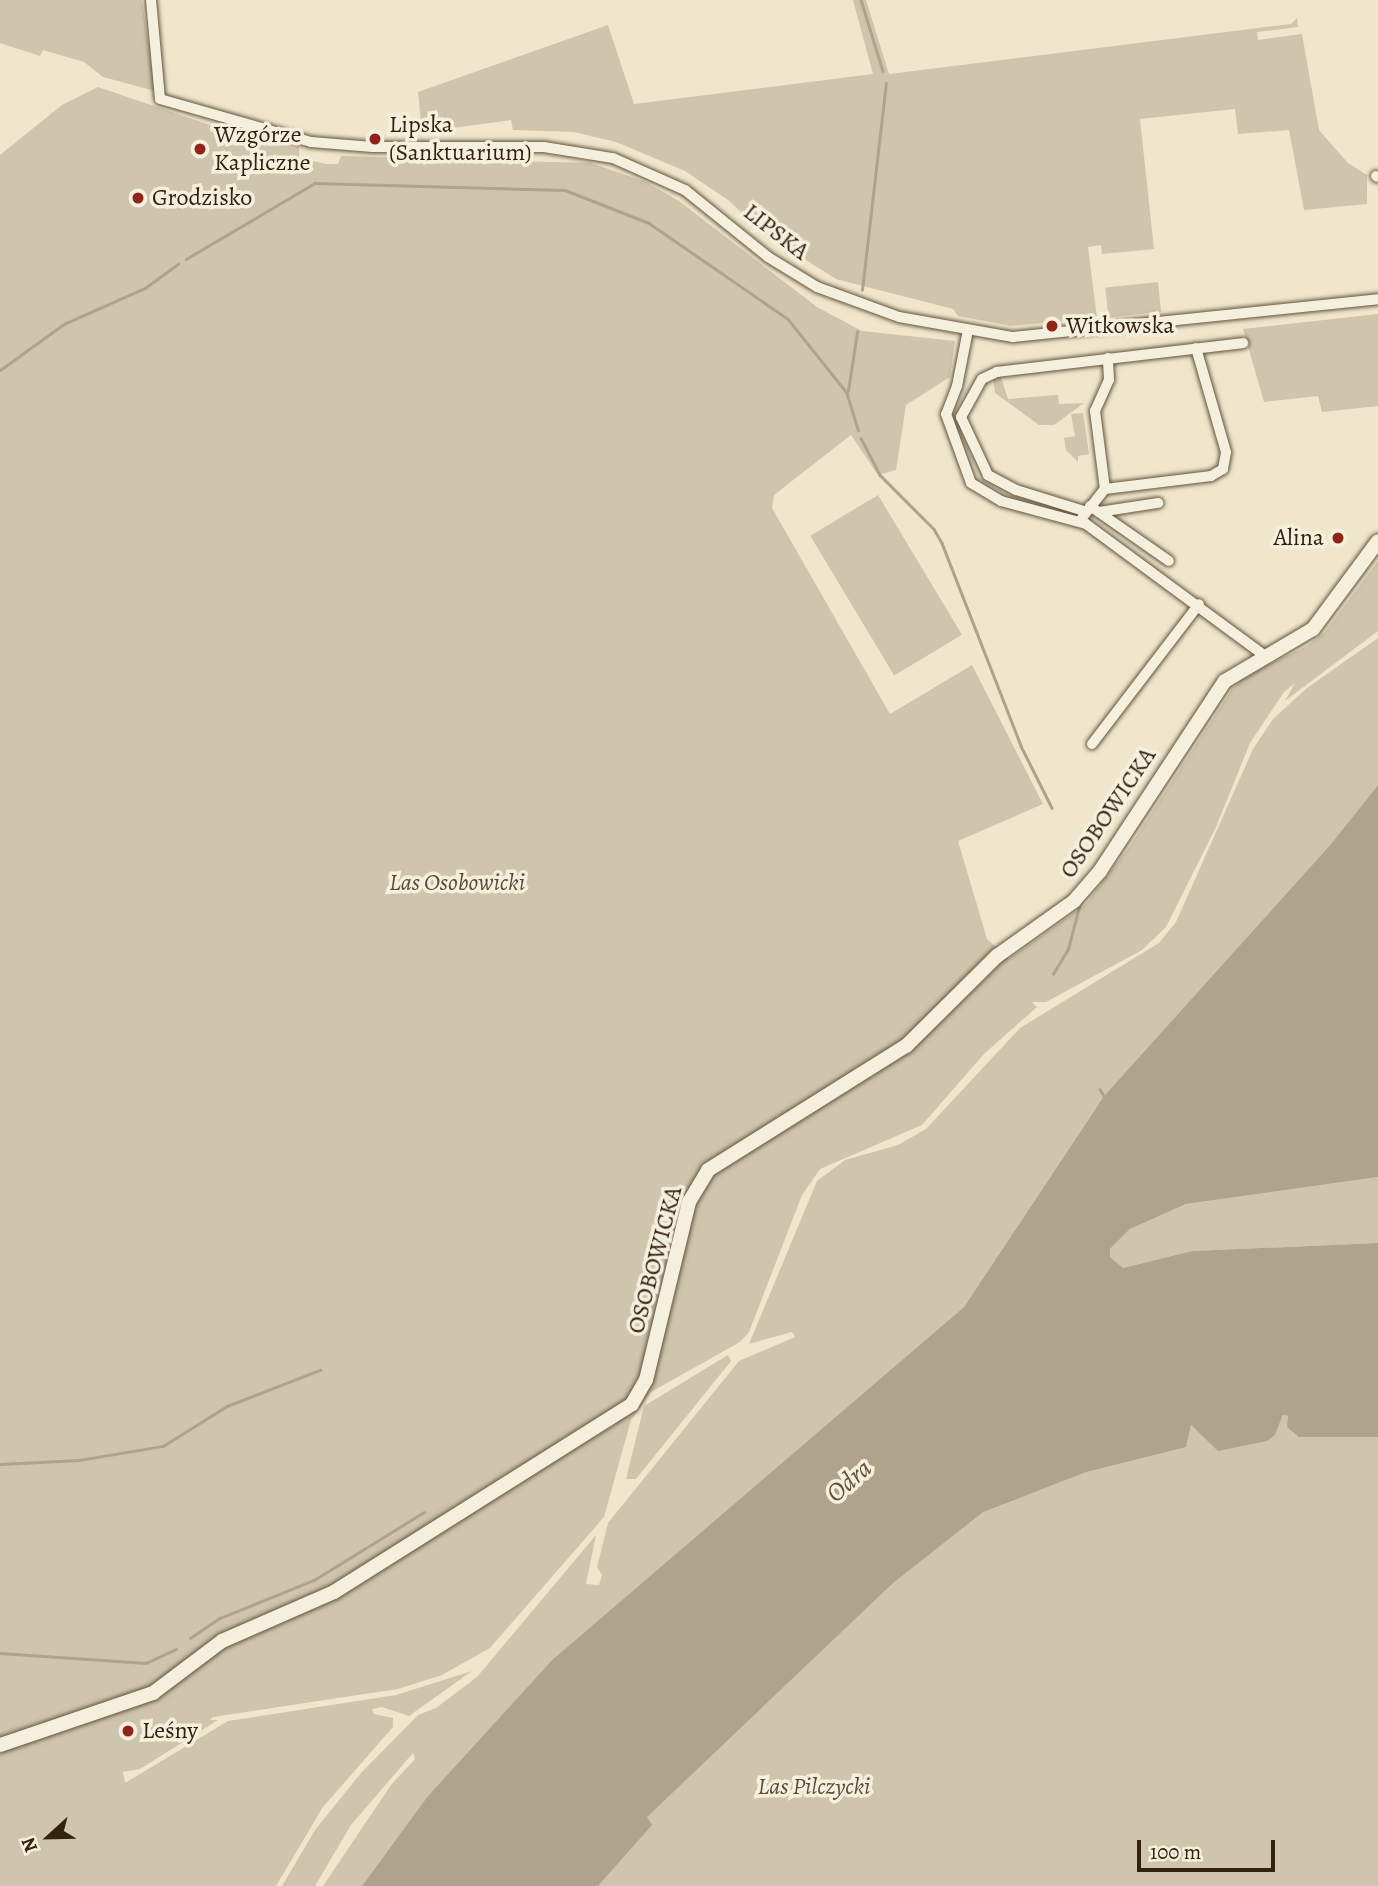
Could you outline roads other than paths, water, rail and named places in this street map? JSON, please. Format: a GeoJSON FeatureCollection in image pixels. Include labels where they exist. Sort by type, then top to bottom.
{"type":"FeatureCollection","features":[{"type":"Feature","properties":{"kind":"street","name":"LIPSKA"},"geometry":{"type":"LineString","coordinates":[[150,0],[160,99],[312,142],[373,147],[544,147],[613,158],[685,190],[768,257],[817,287],[890,314],[968,330],[1028,336],[1378,299]]}},
{"type":"Feature","properties":{"kind":"street"},"geometry":{"type":"LineString","coordinates":[[968,330],[957,386],[946,414],[966,476],[977,489],[1001,501],[1088,513],[1158,503]]}},
{"type":"Feature","properties":{"kind":"street"},"geometry":{"type":"LineString","coordinates":[[1169,561],[1088,513],[996,482],[988,475],[962,413],[982,379],[992,373],[1243,343]]}},
{"type":"Feature","properties":{"kind":"street"},"geometry":{"type":"LineString","coordinates":[[1105,489],[1211,476],[1223,469],[1226,452],[1196,348]]}},
{"type":"Feature","properties":{"kind":"street"},"geometry":{"type":"LineString","coordinates":[[1088,513],[1105,489],[1095,411],[1109,380],[1108,358]]}},
{"type":"Feature","properties":{"kind":"street"},"geometry":{"type":"LineString","coordinates":[[1088,513],[1264,655]]}},
{"type":"Feature","properties":{"kind":"street","name":"OSOBOWICKA"},"geometry":{"type":"LineString","coordinates":[[0,1745],[153,1693],[222,1642],[334,1592],[632,1404],[646,1380],[690,1202],[708,1170],[906,1046],[998,956],[1074,901],[1100,871],[1225,681],[1264,655],[1313,629],[1378,541]]}},
{"type":"Feature","properties":{"kind":"street"},"geometry":{"type":"LineString","coordinates":[[1092,744],[1199,604]]}},
{"type":"Feature","properties":{"kind":"water","name":"Odra"},"geometry":{"type":"Polygon","coordinates":[[[1378,785],[1378,1177],[1186,1204],[1130,1229],[1110,1249],[1110,1257],[1123,1268],[1192,1251],[1378,1243],[1378,1437],[1299,1437],[1287,1427],[1288,1416],[1283,1415],[1275,1435],[1267,1441],[1218,1451],[1191,1425],[1186,1447],[1086,1472],[983,1512],[893,1583],[647,1817],[652,1825],[598,1886],[362,1886],[427,1797],[552,1660],[964,1307],[1104,1096],[1331,844],[1378,785]]]}},
{"type":"Feature","properties":{"kind":"waterway"},"geometry":{"type":"LineString","coordinates":[[861,0],[883,71]]}},
{"type":"Feature","properties":{"kind":"waterway"},"geometry":{"type":"LineString","coordinates":[[862,290],[886,83]]}},
{"type":"Feature","properties":{"kind":"waterway"},"geometry":{"type":"LineString","coordinates":[[186,259],[315,183],[565,190],[649,223],[788,319],[847,393],[858,430]]}},
{"type":"Feature","properties":{"kind":"waterway"},"geometry":{"type":"LineString","coordinates":[[0,370],[64,324],[145,288],[178,264]]}},
{"type":"Feature","properties":{"kind":"waterway"},"geometry":{"type":"LineString","coordinates":[[848,391],[857,332]]}},
{"type":"Feature","properties":{"kind":"waterway"},"geometry":{"type":"LineString","coordinates":[[861,438],[880,475],[934,529],[942,543],[1021,746],[1052,808]]}},
{"type":"Feature","properties":{"kind":"waterway"},"geometry":{"type":"LineString","coordinates":[[1053,974],[1068,949],[1080,903]]}},
{"type":"Feature","properties":{"kind":"waterway"},"geometry":{"type":"LineString","coordinates":[[1100,1089],[1104,1096]]}},
{"type":"Feature","properties":{"kind":"waterway"},"geometry":{"type":"LineString","coordinates":[[0,1464],[79,1460],[163,1446],[227,1406],[320,1370]]}},
{"type":"Feature","properties":{"kind":"waterway"},"geometry":{"type":"LineString","coordinates":[[190,1638],[220,1618],[314,1580],[424,1512]]}},
{"type":"Feature","properties":{"kind":"waterway"},"geometry":{"type":"LineString","coordinates":[[0,1653],[146,1663],[176,1649]]}},
{"type":"Feature","properties":{"kind":"place","name":"Lipska (Sanktuarium)"},"geometry":{"type":"Point","coordinates":[375,139]}},
{"type":"Feature","properties":{"kind":"place","name":"Wzgórze Kapliczne"},"geometry":{"type":"Point","coordinates":[200,149]}},
{"type":"Feature","properties":{"kind":"place","name":"Grodzisko"},"geometry":{"type":"Point","coordinates":[138,198]}},
{"type":"Feature","properties":{"kind":"place","name":"Witkowska"},"geometry":{"type":"Point","coordinates":[1052,326]}},
{"type":"Feature","properties":{"kind":"place","name":"Alina"},"geometry":{"type":"Point","coordinates":[1338,538]}},
{"type":"Feature","properties":{"kind":"place","name":"Leśny"},"geometry":{"type":"Point","coordinates":[128,1731]}},
{"type":"Feature","properties":{"kind":"park label","name":"Las Osobowicki"},"geometry":{"type":"Point","coordinates":[457,883]}},
{"type":"Feature","properties":{"kind":"park label","name":"Las Pilczycki"},"geometry":{"type":"Point","coordinates":[814,1787]}}]}
